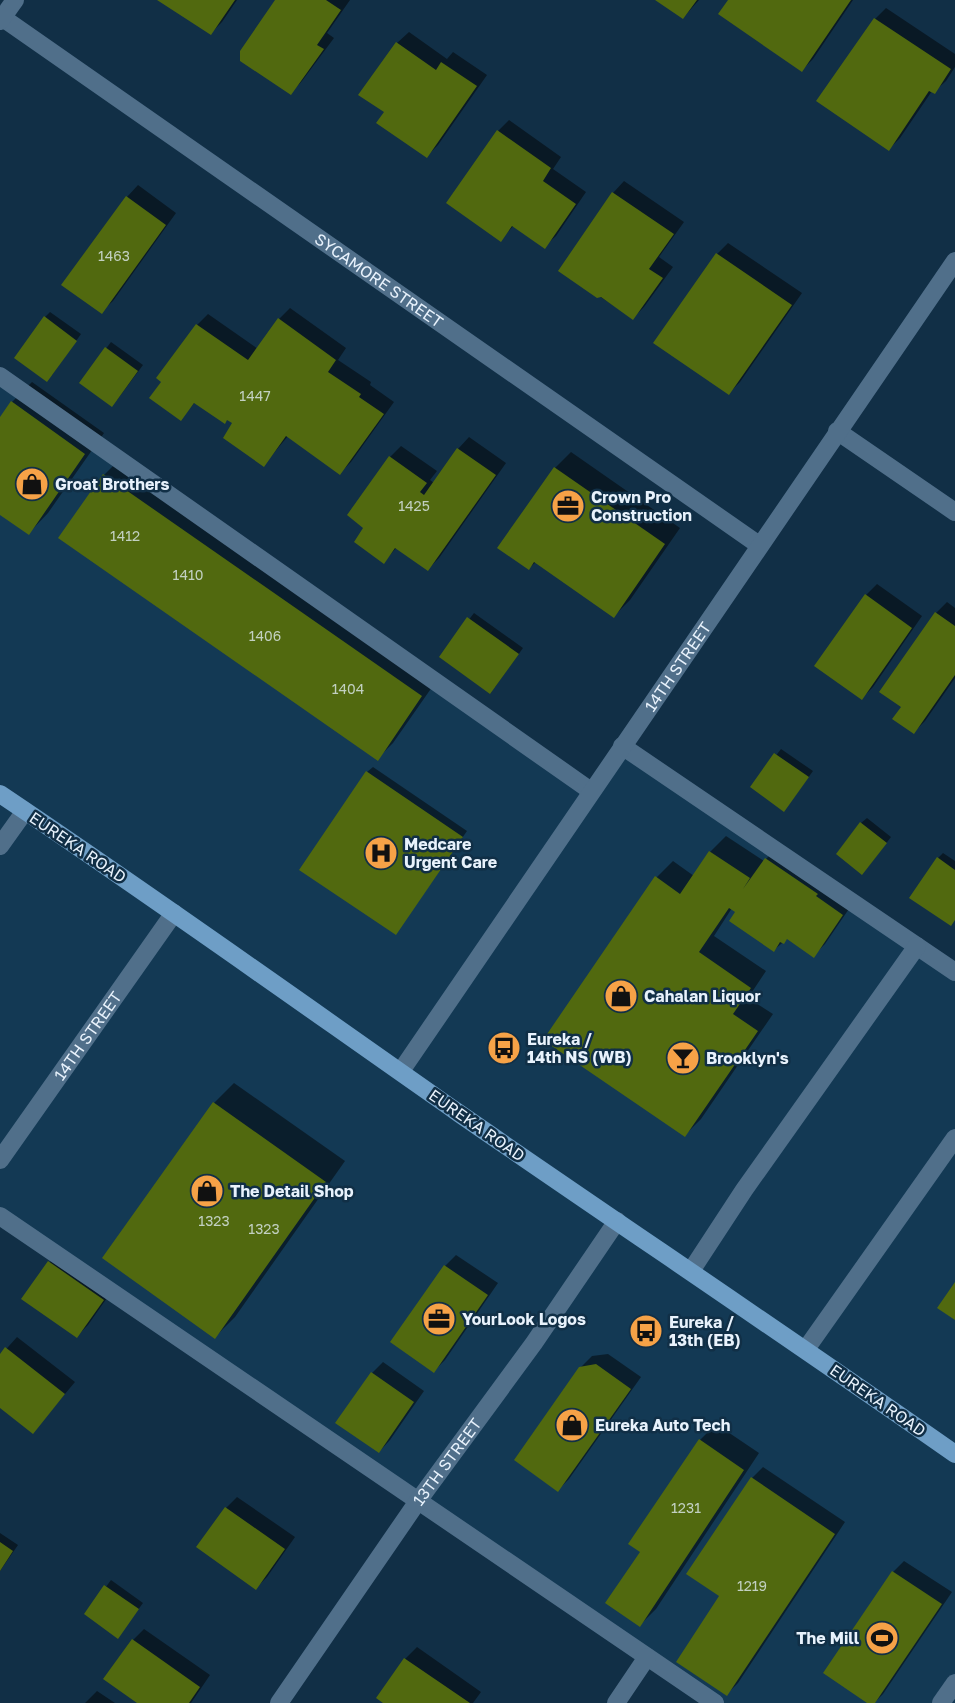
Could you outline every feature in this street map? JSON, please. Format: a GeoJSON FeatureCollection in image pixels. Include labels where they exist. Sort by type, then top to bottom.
{"type":"FeatureCollection","features":[{"type":"Feature","properties":{"kind":"main road","name":"EUREKA ROAD"},"geometry":{"type":"LineString","coordinates":[[0,794],[955,1454]]}},
{"type":"Feature","properties":{"kind":"street"},"geometry":{"type":"LineString","coordinates":[[1,18],[15,0]]}},
{"type":"Feature","properties":{"kind":"street","name":"SYCAMORE STREET"},"geometry":{"type":"LineString","coordinates":[[1,18],[759,545]]}},
{"type":"Feature","properties":{"kind":"street","name":"14TH STREET"},"geometry":{"type":"LineString","coordinates":[[401,1071],[955,261]]}},
{"type":"Feature","properties":{"kind":"street"},"geometry":{"type":"LineString","coordinates":[[0,376],[591,791]]}},
{"type":"Feature","properties":{"kind":"street"},"geometry":{"type":"LineString","coordinates":[[837,431],[955,513]]}},
{"type":"Feature","properties":{"kind":"street"},"geometry":{"type":"LineString","coordinates":[[622,746],[955,972]]}},
{"type":"Feature","properties":{"kind":"street"},"geometry":{"type":"LineString","coordinates":[[0,846],[25,811]]}},
{"type":"Feature","properties":{"kind":"street","name":"14TH STREET"},"geometry":{"type":"LineString","coordinates":[[0,1160],[174,913]]}},
{"type":"Feature","properties":{"kind":"street"},"geometry":{"type":"LineString","coordinates":[[691,1271],[744,1190],[916,946]]}},
{"type":"Feature","properties":{"kind":"street"},"geometry":{"type":"LineString","coordinates":[[806,1349],[955,1138]]}},
{"type":"Feature","properties":{"kind":"street"},"geometry":{"type":"LineString","coordinates":[[0,1216],[715,1703]]}},
{"type":"Feature","properties":{"kind":"street","name":"13TH STREET"},"geometry":{"type":"LineString","coordinates":[[279,1703],[418,1501],[534,1342],[617,1221]]}},
{"type":"Feature","properties":{"kind":"street"},"geometry":{"type":"LineString","coordinates":[[616,1703],[647,1657]]}},
{"type":"Feature","properties":{"kind":"street"},"geometry":{"type":"LineString","coordinates":[[941,1703],[955,1683]]}},
{"type":"Feature","properties":{"kind":"shaded area"},"geometry":{"type":"Polygon","coordinates":[[[0,376],[591,791],[622,746],[955,972],[955,1703],[715,1703],[0,1216],[0,376]]]}},
{"type":"Feature","properties":{"kind":"building"},"geometry":{"type":"Polygon","coordinates":[[[157,0],[235,0],[211,35],[157,0]]]}},
{"type":"Feature","properties":{"kind":"building"},"geometry":{"type":"Polygon","coordinates":[[[275,0],[326,0],[341,10],[317,45],[324,49],[291,95],[240,61],[240,51],[275,0]]]}},
{"type":"Feature","properties":{"kind":"building"},"geometry":{"type":"Polygon","coordinates":[[[655,0],[697,0],[683,19],[655,0]]]}},
{"type":"Feature","properties":{"kind":"building"},"geometry":{"type":"Polygon","coordinates":[[[728,0],[851,0],[802,72],[718,14],[728,0]]]}},
{"type":"Feature","properties":{"kind":"building"},"geometry":{"type":"Polygon","coordinates":[[[874,18],[951,69],[935,94],[929,91],[889,151],[816,101],[874,18]]]}},
{"type":"Feature","properties":{"kind":"building"},"geometry":{"type":"Polygon","coordinates":[[[396,42],[436,70],[441,62],[477,86],[427,158],[376,123],[384,112],[358,95],[396,42]]]}},
{"type":"Feature","properties":{"kind":"building"},"geometry":{"type":"Polygon","coordinates":[[[497,130],[551,168],[543,181],[576,204],[545,249],[512,226],[501,242],[446,203],[497,130]]]}},
{"type":"Feature","properties":{"kind":"building"},"geometry":{"type":"Polygon","coordinates":[[[612,192],[674,234],[649,269],[663,278],[633,320],[558,271],[612,192]]]}},
{"type":"Feature","properties":{"kind":"building"},"geometry":{"type":"Polygon","coordinates":[[[126,196],[166,225],[102,314],[61,285],[126,196]]]}},
{"type":"Feature","properties":{"kind":"building"},"geometry":{"type":"Polygon","coordinates":[[[716,253],[792,305],[729,395],[653,343],[716,253]]]}},
{"type":"Feature","properties":{"kind":"building"},"geometry":{"type":"Polygon","coordinates":[[[44,316],[77,341],[47,382],[14,358],[44,316]]]}},
{"type":"Feature","properties":{"kind":"building"},"geometry":{"type":"Polygon","coordinates":[[[278,318],[336,360],[328,372],[361,394],[359,397],[384,414],[340,475],[286,436],[264,467],[223,438],[232,423],[227,420],[225,424],[194,403],[181,421],[149,398],[161,382],[156,378],[196,324],[248,360],[278,318]]]}},
{"type":"Feature","properties":{"kind":"building"},"geometry":{"type":"Polygon","coordinates":[[[105,347],[138,371],[112,407],[79,383],[105,347]]]}},
{"type":"Feature","properties":{"kind":"building","name":"Groat Brothers"},"geometry":{"type":"Polygon","coordinates":[[[11,401],[85,454],[29,535],[0,515],[0,417],[11,401]]]}},
{"type":"Feature","properties":{"kind":"building"},"geometry":{"type":"Polygon","coordinates":[[[457,448],[496,475],[428,571],[395,548],[384,564],[354,542],[363,528],[347,515],[389,456],[427,483],[420,492],[424,495],[457,448]]]}},
{"type":"Feature","properties":{"kind":"building","name":"Crown Pro Construction"},"geometry":{"type":"Polygon","coordinates":[[[554,467],[665,544],[614,618],[534,562],[529,570],[497,548],[554,467]]]}},
{"type":"Feature","properties":{"kind":"building"},"geometry":{"type":"Polygon","coordinates":[[[103,474],[422,696],[378,761],[58,538],[103,474]]]}},
{"type":"Feature","properties":{"kind":"building"},"geometry":{"type":"Polygon","coordinates":[[[865,594],[912,628],[862,700],[814,666],[865,594]]]}},
{"type":"Feature","properties":{"kind":"building"},"geometry":{"type":"Polygon","coordinates":[[[935,612],[955,626],[955,675],[914,734],[892,719],[901,707],[879,692],[935,612]]]}},
{"type":"Feature","properties":{"kind":"building"},"geometry":{"type":"Polygon","coordinates":[[[467,617],[519,654],[490,694],[439,657],[467,617]]]}},
{"type":"Feature","properties":{"kind":"building"},"geometry":{"type":"Polygon","coordinates":[[[774,753],[809,777],[784,812],[750,787],[774,753]]]}},
{"type":"Feature","properties":{"kind":"building","name":"Medcare Urgent Care"},"geometry":{"type":"Polygon","coordinates":[[[366,771],[463,837],[396,935],[299,870],[366,771]]]}},
{"type":"Feature","properties":{"kind":"building"},"geometry":{"type":"Polygon","coordinates":[[[860,822],[887,843],[862,875],[836,854],[860,822]]]}},
{"type":"Feature","properties":{"kind":"building"},"geometry":{"type":"Polygon","coordinates":[[[709,851],[750,878],[743,889],[765,858],[818,894],[816,896],[843,915],[814,958],[787,939],[784,944],[780,942],[774,952],[729,921],[735,912],[729,908],[699,952],[751,988],[733,1014],[758,1031],[685,1137],[543,1040],[655,876],[680,894],[709,851]]]}},
{"type":"Feature","properties":{"kind":"building"},"geometry":{"type":"Polygon","coordinates":[[[937,857],[955,870],[955,920],[951,926],[909,898],[937,857]]]}},
{"type":"Feature","properties":{"kind":"building"},"geometry":{"type":"Polygon","coordinates":[[[213,1102],[326,1182],[215,1339],[102,1258],[213,1102]]]}},
{"type":"Feature","properties":{"kind":"building"},"geometry":{"type":"Polygon","coordinates":[[[48,1261],[104,1300],[77,1338],[21,1299],[48,1261]]]}},
{"type":"Feature","properties":{"kind":"building","name":"YourLook Logos"},"geometry":{"type":"Polygon","coordinates":[[[444,1265],[488,1295],[434,1373],[390,1342],[444,1265]]]}},
{"type":"Feature","properties":{"kind":"building"},"geometry":{"type":"Polygon","coordinates":[[[955,1282],[955,1320],[937,1308],[955,1282]]]}},
{"type":"Feature","properties":{"kind":"building"},"geometry":{"type":"Polygon","coordinates":[[[5,1347],[65,1394],[33,1434],[0,1408],[0,1354],[5,1347]]]}},
{"type":"Feature","properties":{"kind":"building","name":"Eureka Auto Tech"},"geometry":{"type":"Polygon","coordinates":[[[596,1364],[631,1389],[558,1492],[514,1460],[579,1367],[596,1364]]]}},
{"type":"Feature","properties":{"kind":"building"},"geometry":{"type":"Polygon","coordinates":[[[371,1372],[414,1402],[379,1453],[335,1423],[371,1372]]]}},
{"type":"Feature","properties":{"kind":"building"},"geometry":{"type":"Polygon","coordinates":[[[699,1439],[744,1470],[640,1627],[605,1603],[640,1552],[628,1544],[699,1439]]]}},
{"type":"Feature","properties":{"kind":"building"},"geometry":{"type":"Polygon","coordinates":[[[751,1477],[835,1534],[727,1696],[676,1662],[719,1596],[686,1574],[751,1477]]]}},
{"type":"Feature","properties":{"kind":"building"},"geometry":{"type":"Polygon","coordinates":[[[225,1507],[285,1549],[256,1590],[196,1547],[225,1507]]]}},
{"type":"Feature","properties":{"kind":"building"},"geometry":{"type":"Polygon","coordinates":[[[0,1542],[13,1551],[0,1571],[0,1542]]]}},
{"type":"Feature","properties":{"kind":"building","name":"The Mill"},"geometry":{"type":"Polygon","coordinates":[[[892,1571],[942,1604],[875,1703],[867,1703],[823,1673],[892,1571]]]}},
{"type":"Feature","properties":{"kind":"building"},"geometry":{"type":"Polygon","coordinates":[[[104,1585],[139,1609],[118,1639],[84,1614],[104,1585]]]}},
{"type":"Feature","properties":{"kind":"building"},"geometry":{"type":"Polygon","coordinates":[[[132,1639],[200,1687],[189,1703],[137,1703],[103,1679],[132,1639]]]}},
{"type":"Feature","properties":{"kind":"building"},"geometry":{"type":"Polygon","coordinates":[[[404,1658],[470,1703],[383,1703],[376,1698],[404,1658]]]}},
{"type":"Feature","properties":{"kind":"place","name":"Groat Brothers"},"geometry":{"type":"Point","coordinates":[32,484]}},
{"type":"Feature","properties":{"kind":"place","name":"Crown Pro Construction"},"geometry":{"type":"Point","coordinates":[568,506]}},
{"type":"Feature","properties":{"kind":"place","name":"Medcare Urgent Care"},"geometry":{"type":"Point","coordinates":[381,853]}},
{"type":"Feature","properties":{"kind":"place","name":"Cahalan Liquor"},"geometry":{"type":"Point","coordinates":[621,996]}},
{"type":"Feature","properties":{"kind":"place","name":"Eureka / 14th NS (WB)"},"geometry":{"type":"Point","coordinates":[504,1048]}},
{"type":"Feature","properties":{"kind":"place","name":"Brooklyn's"},"geometry":{"type":"Point","coordinates":[683,1058]}},
{"type":"Feature","properties":{"kind":"place","name":"The Detail Shop"},"geometry":{"type":"Point","coordinates":[207,1191]}},
{"type":"Feature","properties":{"kind":"place","name":"YourLook Logos"},"geometry":{"type":"Point","coordinates":[439,1319]}},
{"type":"Feature","properties":{"kind":"place","name":"Eureka / 13th (EB)"},"geometry":{"type":"Point","coordinates":[646,1331]}},
{"type":"Feature","properties":{"kind":"place","name":"Eureka Auto Tech"},"geometry":{"type":"Point","coordinates":[572,1425]}},
{"type":"Feature","properties":{"kind":"place","name":"The Mill"},"geometry":{"type":"Point","coordinates":[882,1638]}}]}
